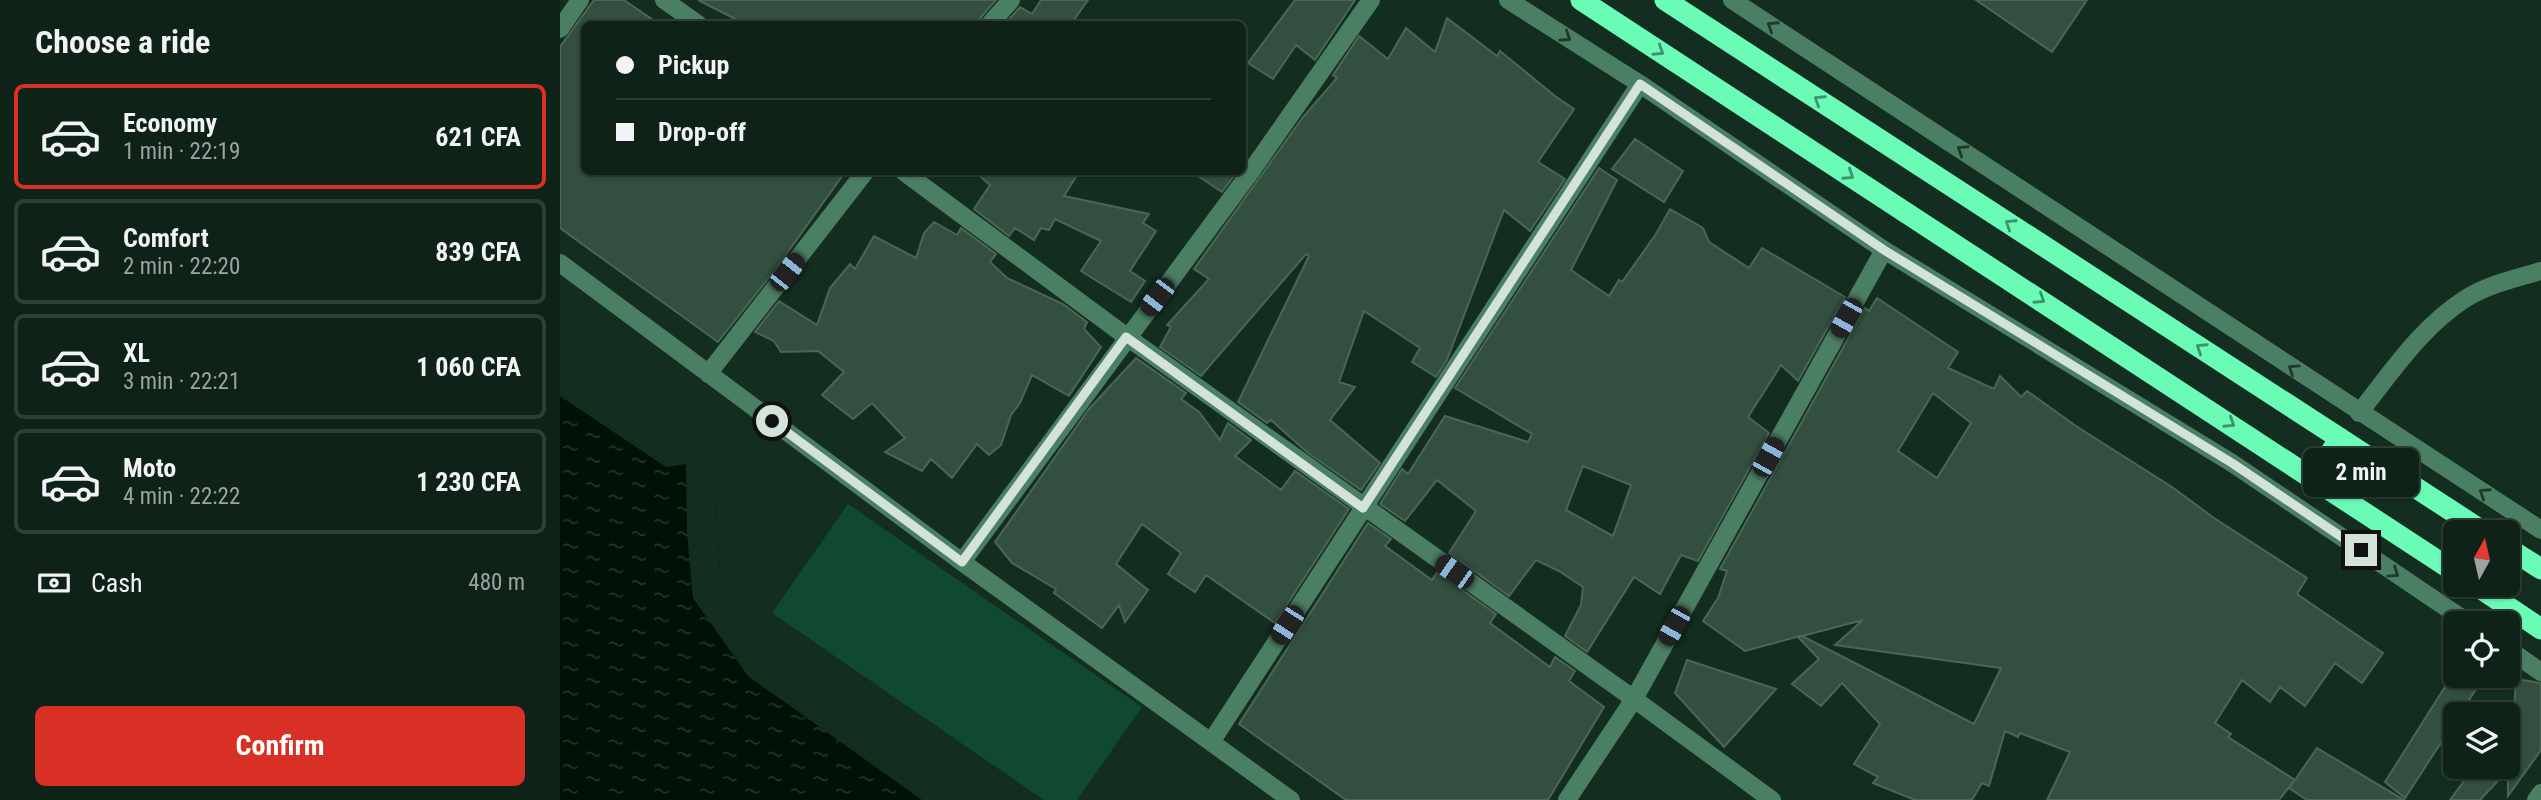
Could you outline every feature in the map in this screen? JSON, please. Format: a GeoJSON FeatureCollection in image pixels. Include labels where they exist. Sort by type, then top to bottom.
{"type":"FeatureCollection","features":[{"type":"Feature","properties":{"kind":"highway"},"geometry":{"type":"LineString","coordinates":[[1581,0],[2443,564]]}},
{"type":"Feature","properties":{"kind":"highway"},"geometry":{"type":"LineString","coordinates":[[1665,0],[2466,520]]}},
{"type":"Feature","properties":{"kind":"highway"},"geometry":{"type":"LineString","coordinates":[[2314,478],[2340,438]]}},
{"type":"Feature","properties":{"kind":"highway"},"geometry":{"type":"LineString","coordinates":[[2520,556],[2541,569]]}},
{"type":"Feature","properties":{"kind":"highway"},"geometry":{"type":"LineString","coordinates":[[2493,597],[2541,629]]}},
{"type":"Feature","properties":{"kind":"street"},"geometry":{"type":"LineString","coordinates":[[560,29],[580,0]]}},
{"type":"Feature","properties":{"kind":"street"},"geometry":{"type":"LineString","coordinates":[[664,0],[694,21]]}},
{"type":"Feature","properties":{"kind":"street"},"geometry":{"type":"LineString","coordinates":[[993,21],[1011,0]]}},
{"type":"Feature","properties":{"kind":"street"},"geometry":{"type":"LineString","coordinates":[[962,562],[1247,177],[1371,0]]}},
{"type":"Feature","properties":{"kind":"street"},"geometry":{"type":"LineString","coordinates":[[1508,0],[1640,84],[1884,250],[2232,463],[2451,611]]}},
{"type":"Feature","properties":{"kind":"street"},"geometry":{"type":"LineString","coordinates":[[1732,0],[2541,530]]}},
{"type":"Feature","properties":{"kind":"street"},"geometry":{"type":"LineString","coordinates":[[1211,742],[1640,84]]}},
{"type":"Feature","properties":{"kind":"street"},"geometry":{"type":"LineString","coordinates":[[708,373],[863,175]]}},
{"type":"Feature","properties":{"kind":"street"},"geometry":{"type":"LineString","coordinates":[[908,175],[1126,337],[1772,800]]}},
{"type":"Feature","properties":{"kind":"street"},"geometry":{"type":"LineString","coordinates":[[1567,800],[1634,699],[1884,250]]}},
{"type":"Feature","properties":{"kind":"street"},"geometry":{"type":"LineString","coordinates":[[560,263],[962,562],[1291,800]]}},
{"type":"Feature","properties":{"kind":"street"},"geometry":{"type":"LineString","coordinates":[[2359,413],[2410,349],[2438,320],[2467,298],[2506,281],[2541,271]]}},
{"type":"Feature","properties":{"kind":"street"},"geometry":{"type":"LineString","coordinates":[[2520,657],[2541,672]]}},
{"type":"Feature","properties":{"kind":"street"},"geometry":{"type":"LineString","coordinates":[[2536,800],[2541,793]]}},
{"type":"Feature","properties":{"kind":"green space"},"geometry":{"type":"Polygon","coordinates":[[[848,504],[1142,707],[1077,800],[1044,800],[772,613],[848,504]]]}},
{"type":"Feature","properties":{"kind":"water"},"geometry":{"type":"Polygon","coordinates":[[[560,396],[666,467],[686,464],[714,436],[724,437],[732,444],[729,466],[716,507],[720,575],[734,603],[754,630],[1005,800],[560,800],[560,396]]]}},
{"type":"Feature","properties":{"kind":"pier"},"geometry":{"type":"Polygon","coordinates":[[[714,436],[724,437],[732,444],[729,466],[716,507],[720,575],[734,603],[754,630],[1005,800],[922,800],[748,676],[693,598],[687,532],[686,464],[714,436]]]}},
{"type":"Feature","properties":{"kind":"building"},"geometry":{"type":"Polygon","coordinates":[[[594,0],[624,0],[655,21],[581,21],[581,175],[843,175],[775,270],[718,342],[560,228],[560,47],[594,0]]]}},
{"type":"Feature","properties":{"kind":"building"},"geometry":{"type":"Polygon","coordinates":[[[698,0],[996,0],[980,21],[739,21],[698,0]]]}},
{"type":"Feature","properties":{"kind":"building"},"geometry":{"type":"Polygon","coordinates":[[[1041,0],[1088,0],[1073,21],[1008,21],[1020,7],[1032,14],[1041,0]]]}},
{"type":"Feature","properties":{"kind":"building"},"geometry":{"type":"Polygon","coordinates":[[[1295,0],[1355,0],[1315,60],[1296,45],[1273,79],[1248,63],[1295,0]]]}},
{"type":"Feature","properties":{"kind":"building"},"geometry":{"type":"Polygon","coordinates":[[[1976,0],[2087,0],[2052,52],[1976,0]]]}},
{"type":"Feature","properties":{"kind":"building"},"geometry":{"type":"Polygon","coordinates":[[[1447,18],[1497,56],[1500,51],[1574,109],[1538,162],[1565,179],[1530,231],[1504,210],[1447,360],[1436,377],[1412,362],[1420,348],[1364,311],[1339,382],[1355,387],[1330,420],[1380,463],[1361,490],[1308,453],[1271,420],[1267,423],[1238,402],[1309,256],[1306,254],[1201,376],[1160,347],[1171,327],[1167,325],[1209,279],[1194,269],[1303,117],[1337,78],[1333,75],[1359,36],[1388,59],[1406,28],[1435,52],[1447,18]]]}},
{"type":"Feature","properties":{"kind":"building"},"geometry":{"type":"Polygon","coordinates":[[[1635,139],[1683,171],[1664,202],[1612,169],[1635,139]]]}},
{"type":"Feature","properties":{"kind":"building"},"geometry":{"type":"Polygon","coordinates":[[[1599,168],[1617,180],[1571,270],[1609,296],[1656,234],[1670,209],[1703,228],[1709,242],[1749,268],[1762,248],[1845,297],[1798,381],[1781,365],[1748,417],[1769,433],[1698,561],[1681,555],[1660,594],[1634,577],[1587,652],[1565,636],[1581,605],[1583,587],[1536,560],[1509,596],[1449,553],[1476,511],[1437,480],[1405,521],[1380,504],[1402,469],[1408,474],[1445,416],[1528,442],[1532,434],[1455,388],[1599,168]],[[1583,466],[1566,510],[1613,536],[1631,485],[1583,466]]]}},
{"type":"Feature","properties":{"kind":"building"},"geometry":{"type":"Polygon","coordinates":[[[978,175],[1077,175],[1064,196],[1149,214],[1143,223],[1156,231],[1130,271],[1145,281],[1131,302],[1081,271],[1101,241],[1055,219],[1049,230],[1041,228],[1034,240],[1015,228],[1009,236],[974,209],[990,185],[978,175]]]}},
{"type":"Feature","properties":{"kind":"building"},"geometry":{"type":"Polygon","coordinates":[[[1196,175],[1235,175],[1222,192],[1196,175]]]}},
{"type":"Feature","properties":{"kind":"building"},"geometry":{"type":"Polygon","coordinates":[[[934,222],[957,235],[961,228],[996,254],[990,262],[1007,278],[1063,304],[1087,322],[1084,329],[1101,347],[1069,396],[1032,375],[1020,403],[1011,415],[1001,445],[989,455],[977,444],[952,478],[931,459],[922,471],[885,452],[905,438],[872,403],[853,419],[822,395],[844,372],[818,351],[781,352],[774,341],[755,332],[779,301],[817,325],[830,288],[850,264],[855,269],[874,236],[916,258],[924,233],[934,222]]]}},
{"type":"Feature","properties":{"kind":"building"},"geometry":{"type":"Polygon","coordinates":[[[1877,298],[1958,352],[1948,368],[1994,389],[2000,376],[2021,397],[2027,391],[2307,578],[2297,594],[2383,653],[2362,683],[2335,663],[2305,706],[2280,687],[2270,702],[2242,680],[2215,723],[2231,734],[2228,737],[2295,780],[2317,748],[2404,800],[2307,800],[2289,788],[2294,781],[2279,800],[2047,800],[2070,752],[2020,733],[2018,737],[2005,731],[1989,786],[1982,783],[1972,800],[1915,800],[1873,783],[1878,777],[1854,764],[1880,724],[1842,683],[1821,706],[1792,684],[1819,659],[1800,636],[1745,651],[1703,621],[1718,598],[1727,571],[1720,569],[1865,308],[1869,311],[1877,298]],[[1933,393],[1898,451],[1937,478],[1971,423],[1933,393]],[[1863,620],[1802,636],[1974,724],[2001,668],[1835,645],[1863,620]]]}},
{"type":"Feature","properties":{"kind":"building"},"geometry":{"type":"Polygon","coordinates":[[[1136,358],[1186,393],[1181,399],[1199,412],[1220,440],[1228,423],[1251,440],[1235,456],[1281,490],[1295,471],[1349,509],[1275,623],[1206,575],[1195,592],[1168,574],[1181,553],[1142,524],[1116,564],[1148,590],[1125,622],[1119,605],[1102,628],[1054,593],[1056,589],[1012,563],[995,542],[1089,409],[1136,358]]]}},
{"type":"Feature","properties":{"kind":"building"},"geometry":{"type":"Polygon","coordinates":[[[1368,523],[1391,539],[1385,546],[1432,580],[1437,572],[1496,614],[1490,623],[1550,667],[1555,657],[1575,671],[1569,681],[1604,707],[1548,800],[1346,800],[1239,724],[1368,523]]]}},
{"type":"Feature","properties":{"kind":"building"},"geometry":{"type":"Polygon","coordinates":[[[1687,660],[1776,689],[1724,747],[1675,693],[1687,660]]]}},
{"type":"Feature","properties":{"kind":"building"},"geometry":{"type":"Polygon","coordinates":[[[2520,680],[2541,683],[2541,750],[2508,796],[2508,779],[2520,779],[2520,702],[2515,702],[2515,688],[2520,688],[2520,680]]]}},
{"type":"Feature","properties":{"kind":"building"},"geometry":{"type":"Polygon","coordinates":[[[2444,688],[2477,688],[2468,702],[2443,702],[2443,739],[2405,798],[2385,782],[2444,688]]]}},
{"type":"Feature","properties":{"kind":"building"},"geometry":{"type":"Polygon","coordinates":[[[2465,779],[2500,779],[2480,800],[2450,800],[2465,779]]]}},
{"type":"Feature","properties":{"kind":"route"},"geometry":{"type":"LineString","coordinates":[[772,421],[962,562],[1126,337],[1363,508],[1640,84],[1884,250],[2232,463],[2361,550]]}}]}
